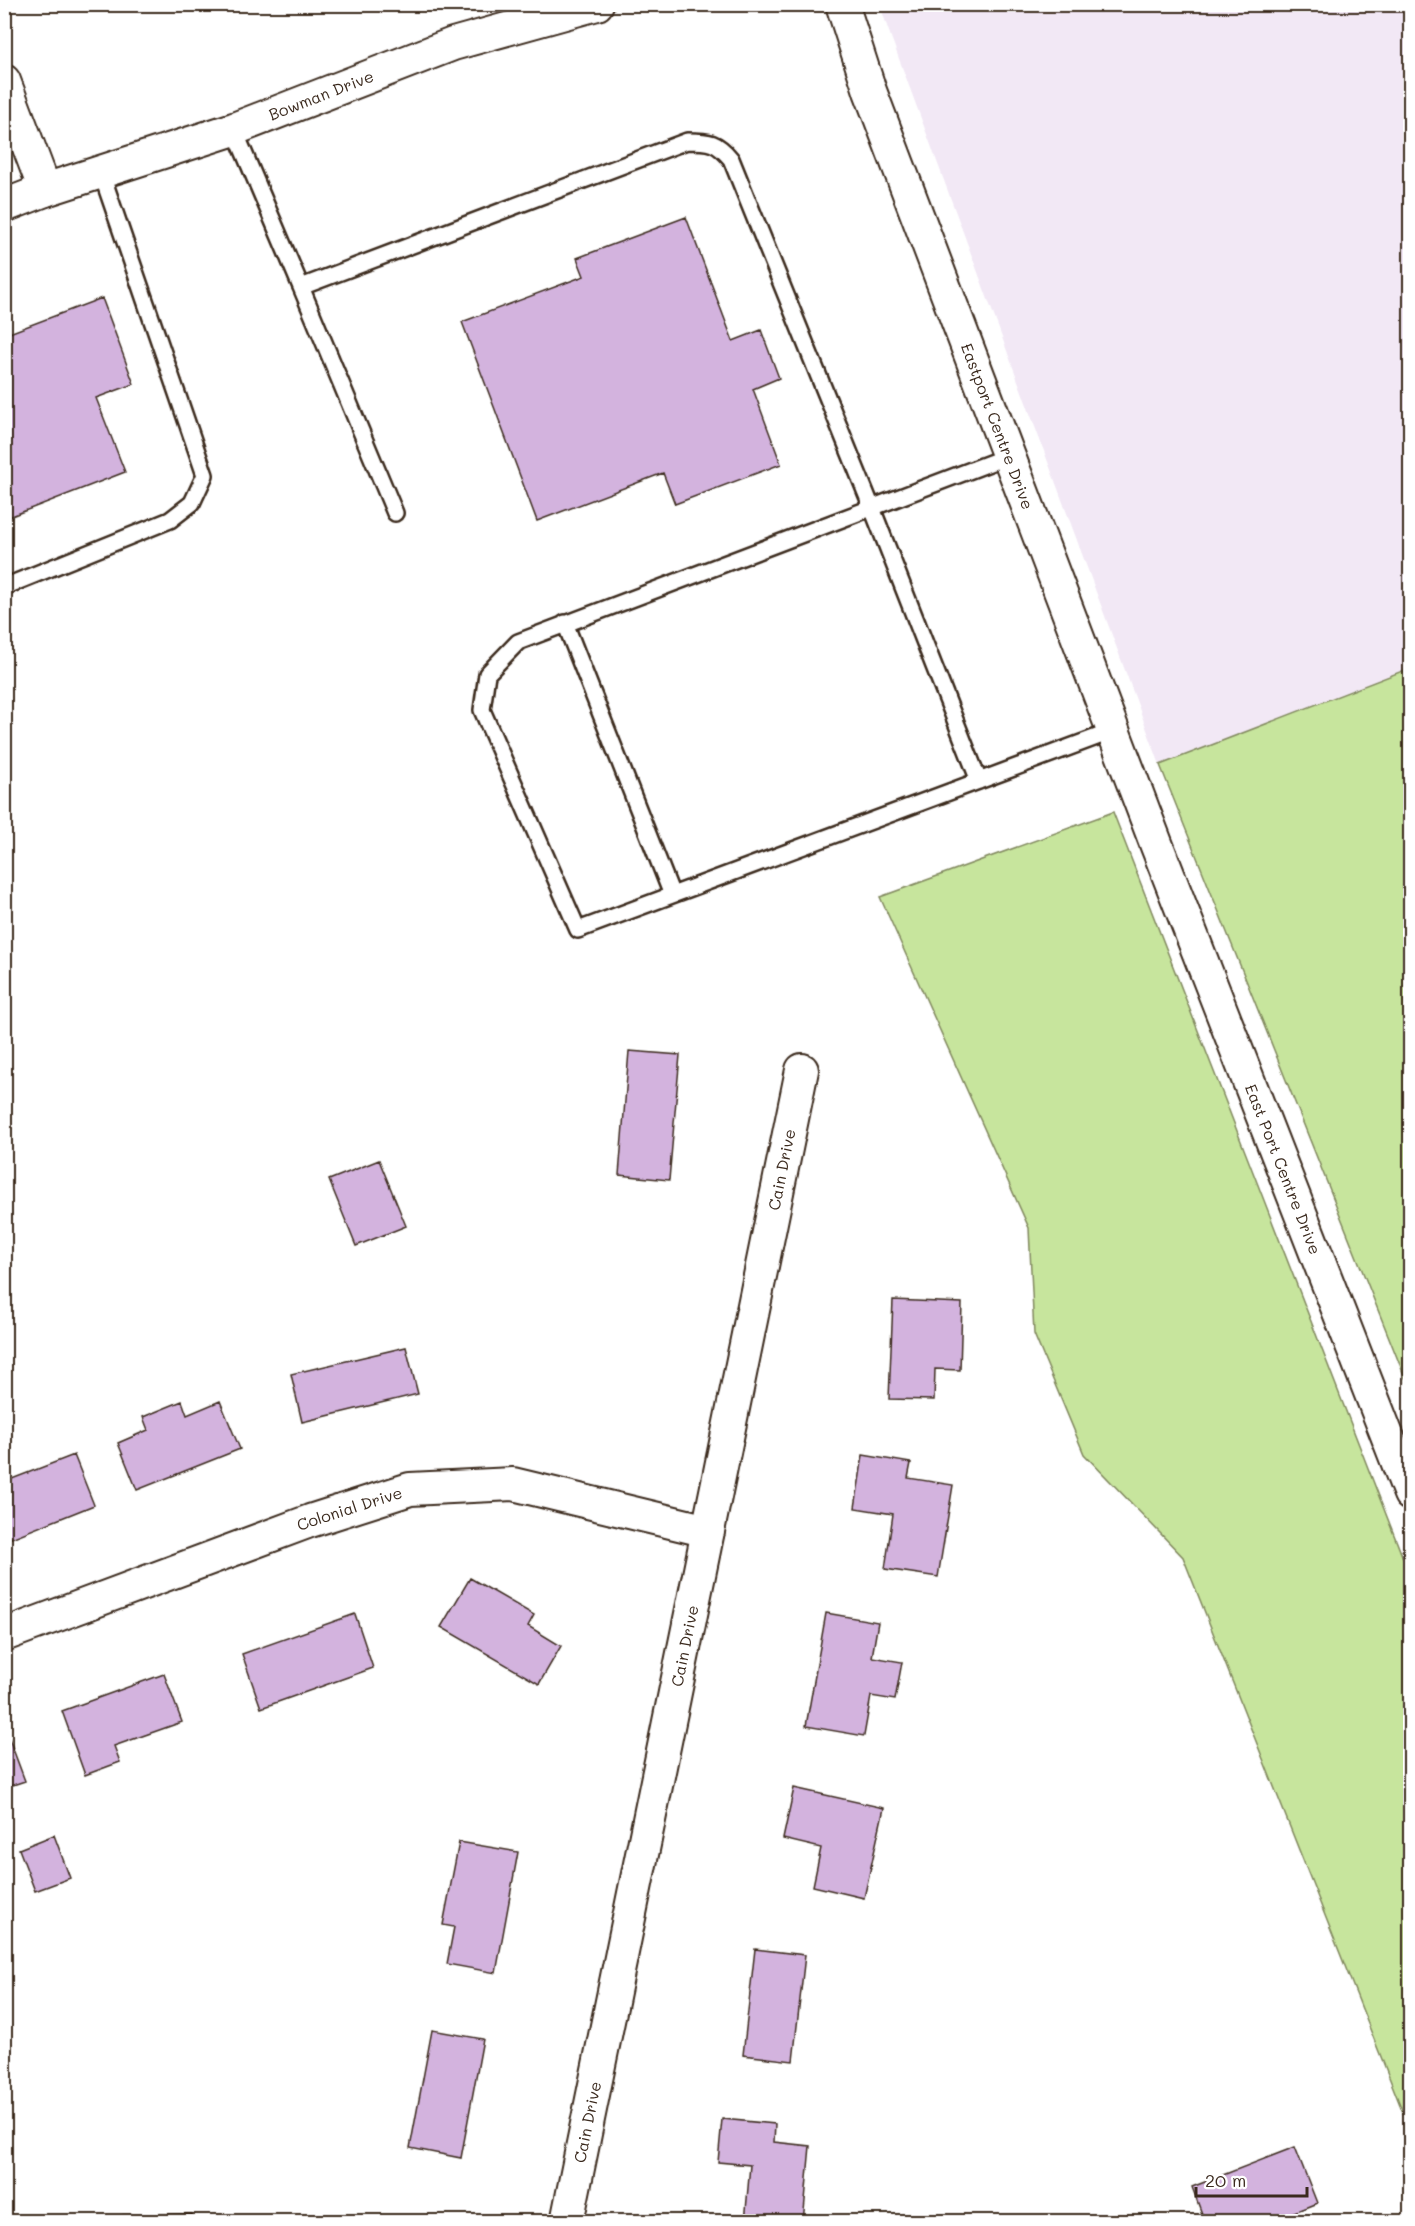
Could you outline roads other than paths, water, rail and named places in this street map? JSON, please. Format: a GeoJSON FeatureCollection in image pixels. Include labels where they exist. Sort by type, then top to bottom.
{"type":"FeatureCollection","features":[{"type":"Feature","properties":{"kind":"street","name":"Bowman Drive"},"geometry":{"type":"LineString","coordinates":[[4,206],[45,190],[234,129],[453,44],[597,4]]}},
{"type":"Feature","properties":{"kind":"street","name":"Eastport Centre Drive"},"geometry":{"type":"LineString","coordinates":[[842,4],[870,91],[1156,846]]}},
{"type":"Feature","properties":{"kind":"street"},"geometry":{"type":"LineString","coordinates":[[4,81],[45,190]]}},
{"type":"Feature","properties":{"kind":"street","name":"East Port Centre Drive"},"geometry":{"type":"LineString","coordinates":[[1156,846],[1410,1494]]}},
{"type":"Feature","properties":{"kind":"street","name":"Cain Drive"},"geometry":{"type":"LineString","coordinates":[[567,2222],[802,1070]]}},
{"type":"Feature","properties":{"kind":"street","name":"Colonial Drive"},"geometry":{"type":"LineString","coordinates":[[4,1635],[310,1521],[411,1489],[513,1484],[708,1531]]}},
{"type":"Feature","properties":{"kind":"lane"},"geometry":{"type":"LineString","coordinates":[[234,129],[395,513]]}},
{"type":"Feature","properties":{"kind":"lane"},"geometry":{"type":"LineString","coordinates":[[301,287],[687,141],[706,141],[720,146],[731,159],[979,781]]}},
{"type":"Feature","properties":{"kind":"lane"},"geometry":{"type":"LineString","coordinates":[[4,587],[170,520],[192,503],[205,475],[101,172]]}},
{"type":"Feature","properties":{"kind":"lane"},"geometry":{"type":"LineString","coordinates":[[1008,456],[518,642],[487,674],[482,710],[578,930],[1113,731]]}},
{"type":"Feature","properties":{"kind":"lane"},"geometry":{"type":"LineString","coordinates":[[565,623],[672,895]]}}]}
